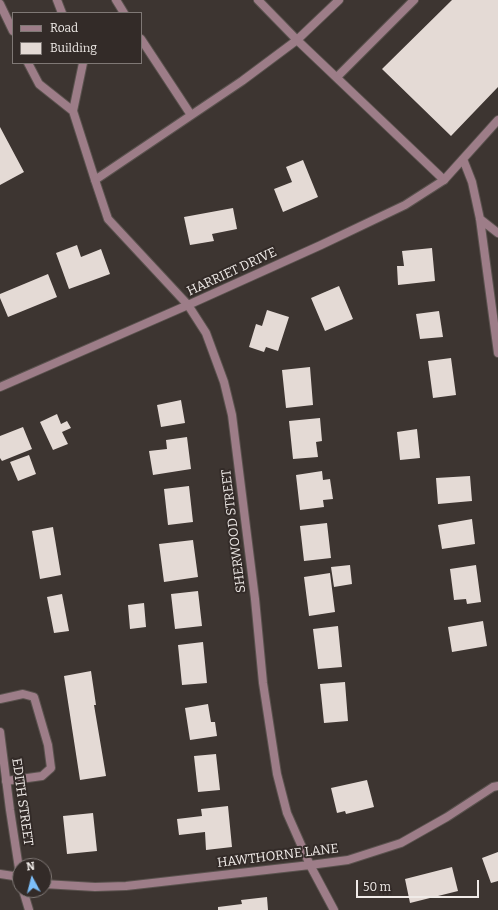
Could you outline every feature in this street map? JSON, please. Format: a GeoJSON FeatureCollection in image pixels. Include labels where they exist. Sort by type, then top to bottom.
{"type":"FeatureCollection","features":[{"type":"Feature","properties":{"kind":"street"},"geometry":{"type":"LineString","coordinates":[[57,0],[62,12]]}},
{"type":"Feature","properties":{"kind":"street"},"geometry":{"type":"LineString","coordinates":[[116,0],[123,12]]}},
{"type":"Feature","properties":{"kind":"street"},"geometry":{"type":"LineString","coordinates":[[95,180],[242,81],[297,40],[339,0]]}},
{"type":"Feature","properties":{"kind":"street"},"geometry":{"type":"LineString","coordinates":[[337,77],[414,0]]}},
{"type":"Feature","properties":{"kind":"street"},"geometry":{"type":"LineString","coordinates":[[259,1],[297,40],[444,180]]}},
{"type":"Feature","properties":{"kind":"street"},"geometry":{"type":"LineString","coordinates":[[0,4],[12,29]]}},
{"type":"Feature","properties":{"kind":"street"},"geometry":{"type":"LineString","coordinates":[[142,41],[191,115]]}},
{"type":"Feature","properties":{"kind":"street"},"geometry":{"type":"LineString","coordinates":[[29,64],[39,84],[73,111],[83,64]]}},
{"type":"Feature","properties":{"kind":"street","name":"SHERWOOD STREET"},"geometry":{"type":"LineString","coordinates":[[73,111],[108,219],[188,305],[206,333],[218,362],[232,415],[255,599],[263,683],[276,774],[287,813],[310,865],[334,910]]}},
{"type":"Feature","properties":{"kind":"street","name":"HARRIET DRIVE"},"geometry":{"type":"LineString","coordinates":[[0,386],[188,305],[405,205],[444,180],[498,120]]}},
{"type":"Feature","properties":{"kind":"street"},"geometry":{"type":"LineString","coordinates":[[462,159],[472,182],[480,219],[498,353]]}},
{"type":"Feature","properties":{"kind":"street"},"geometry":{"type":"LineString","coordinates":[[480,219],[498,233]]}},
{"type":"Feature","properties":{"kind":"street"},"geometry":{"type":"LineString","coordinates":[[0,699],[23,694],[34,697],[48,745],[51,768],[42,776],[6,781]]}},
{"type":"Feature","properties":{"kind":"street","name":"EDITH STREET"},"geometry":{"type":"LineString","coordinates":[[0,732],[17,858]]}},
{"type":"Feature","properties":{"kind":"street","name":"HAWTHORNE LANE"},"geometry":{"type":"LineString","coordinates":[[52,884],[95,887],[126,886],[348,860],[401,843],[447,817],[493,787],[498,786]]}},
{"type":"Feature","properties":{"kind":"street"},"geometry":{"type":"LineString","coordinates":[[0,874],[12,875]]}},
{"type":"Feature","properties":{"kind":"street"},"geometry":{"type":"LineString","coordinates":[[25,898],[29,910]]}},
{"type":"Feature","properties":{"kind":"building"},"geometry":{"type":"Polygon","coordinates":[[[452,0],[498,0],[498,87],[451,136],[382,69],[452,0]]]}},
{"type":"Feature","properties":{"kind":"building"},"geometry":{"type":"Polygon","coordinates":[[[0,127],[24,172],[0,185],[0,127]]]}},
{"type":"Feature","properties":{"kind":"building"},"geometry":{"type":"Polygon","coordinates":[[[303,160],[318,197],[283,212],[274,189],[292,182],[286,167],[303,160]]]}},
{"type":"Feature","properties":{"kind":"building"},"geometry":{"type":"Polygon","coordinates":[[[233,208],[237,229],[212,234],[214,241],[190,245],[184,217],[233,208]]]}},
{"type":"Feature","properties":{"kind":"building"},"geometry":{"type":"Polygon","coordinates":[[[77,245],[81,257],[101,249],[110,274],[69,289],[56,253],[77,245]]]}},
{"type":"Feature","properties":{"kind":"building"},"geometry":{"type":"Polygon","coordinates":[[[432,248],[435,281],[398,285],[397,266],[404,266],[402,251],[432,248]]]}},
{"type":"Feature","properties":{"kind":"building"},"geometry":{"type":"Polygon","coordinates":[[[48,274],[57,297],[8,317],[0,298],[0,294],[48,274]]]}},
{"type":"Feature","properties":{"kind":"building"},"geometry":{"type":"Polygon","coordinates":[[[339,286],[353,319],[325,331],[311,298],[339,286]]]}},
{"type":"Feature","properties":{"kind":"building"},"geometry":{"type":"Polygon","coordinates":[[[267,310],[289,317],[278,351],[266,347],[264,352],[249,347],[256,324],[262,326],[267,310]]]}},
{"type":"Feature","properties":{"kind":"building"},"geometry":{"type":"Polygon","coordinates":[[[439,311],[443,337],[420,339],[416,314],[439,311]]]}},
{"type":"Feature","properties":{"kind":"building"},"geometry":{"type":"Polygon","coordinates":[[[451,358],[456,395],[433,398],[428,361],[451,358]]]}},
{"type":"Feature","properties":{"kind":"building"},"geometry":{"type":"Polygon","coordinates":[[[310,367],[313,405],[286,408],[282,370],[310,367]]]}},
{"type":"Feature","properties":{"kind":"building"},"geometry":{"type":"Polygon","coordinates":[[[181,400],[185,423],[161,427],[157,405],[181,400]]]}},
{"type":"Feature","properties":{"kind":"building"},"geometry":{"type":"Polygon","coordinates":[[[57,414],[61,424],[67,421],[71,428],[62,432],[68,444],[53,450],[40,422],[57,414]]]}},
{"type":"Feature","properties":{"kind":"building"},"geometry":{"type":"Polygon","coordinates":[[[320,418],[322,441],[316,442],[318,457],[293,459],[289,421],[320,418]]]}},
{"type":"Feature","properties":{"kind":"building"},"geometry":{"type":"Polygon","coordinates":[[[23,427],[32,449],[2,461],[0,458],[0,436],[23,427]]]}},
{"type":"Feature","properties":{"kind":"building"},"geometry":{"type":"Polygon","coordinates":[[[417,429],[420,458],[400,460],[397,432],[417,429]]]}},
{"type":"Feature","properties":{"kind":"building"},"geometry":{"type":"Polygon","coordinates":[[[187,437],[191,469],[153,475],[149,451],[167,449],[166,440],[187,437]]]}},
{"type":"Feature","properties":{"kind":"building"},"geometry":{"type":"Polygon","coordinates":[[[29,455],[36,474],[18,481],[10,462],[29,455]]]}},
{"type":"Feature","properties":{"kind":"building"},"geometry":{"type":"Polygon","coordinates":[[[322,471],[323,480],[330,479],[333,499],[323,500],[324,507],[300,510],[296,475],[322,471]]]}},
{"type":"Feature","properties":{"kind":"building"},"geometry":{"type":"Polygon","coordinates":[[[470,476],[472,501],[438,504],[436,478],[470,476]]]}},
{"type":"Feature","properties":{"kind":"building"},"geometry":{"type":"Polygon","coordinates":[[[189,486],[193,522],[168,525],[164,489],[189,486]]]}},
{"type":"Feature","properties":{"kind":"building"},"geometry":{"type":"Polygon","coordinates":[[[472,519],[475,544],[442,549],[438,525],[472,519]]]}},
{"type":"Feature","properties":{"kind":"building"},"geometry":{"type":"Polygon","coordinates":[[[327,523],[331,558],[304,561],[300,526],[327,523]]]}},
{"type":"Feature","properties":{"kind":"building"},"geometry":{"type":"Polygon","coordinates":[[[53,527],[61,575],[40,579],[32,531],[53,527]]]}},
{"type":"Feature","properties":{"kind":"building"},"geometry":{"type":"Polygon","coordinates":[[[193,540],[198,577],[164,582],[159,544],[193,540]]]}},
{"type":"Feature","properties":{"kind":"building"},"geometry":{"type":"Polygon","coordinates":[[[350,565],[352,584],[334,587],[331,567],[350,565]]]}},
{"type":"Feature","properties":{"kind":"building"},"geometry":{"type":"Polygon","coordinates":[[[476,565],[481,602],[467,604],[466,599],[454,600],[450,569],[476,565]]]}},
{"type":"Feature","properties":{"kind":"building"},"geometry":{"type":"Polygon","coordinates":[[[330,573],[335,612],[309,616],[304,577],[330,573]]]}},
{"type":"Feature","properties":{"kind":"building"},"geometry":{"type":"Polygon","coordinates":[[[198,591],[202,626],[175,629],[171,594],[198,591]]]}},
{"type":"Feature","properties":{"kind":"building"},"geometry":{"type":"Polygon","coordinates":[[[62,594],[69,631],[54,633],[47,597],[62,594]]]}},
{"type":"Feature","properties":{"kind":"building"},"geometry":{"type":"Polygon","coordinates":[[[144,603],[146,627],[130,629],[128,605],[144,603]]]}},
{"type":"Feature","properties":{"kind":"building"},"geometry":{"type":"Polygon","coordinates":[[[483,621],[487,646],[452,652],[448,627],[483,621]]]}},
{"type":"Feature","properties":{"kind":"building"},"geometry":{"type":"Polygon","coordinates":[[[338,626],[342,667],[318,669],[313,629],[338,626]]]}},
{"type":"Feature","properties":{"kind":"building"},"geometry":{"type":"Polygon","coordinates":[[[203,642],[207,683],[182,685],[178,645],[203,642]]]}},
{"type":"Feature","properties":{"kind":"building"},"geometry":{"type":"Polygon","coordinates":[[[91,671],[96,705],[94,705],[106,776],[80,780],[64,676],[91,671]]]}},
{"type":"Feature","properties":{"kind":"building"},"geometry":{"type":"Polygon","coordinates":[[[345,682],[348,721],[324,723],[320,684],[345,682]]]}},
{"type":"Feature","properties":{"kind":"building"},"geometry":{"type":"Polygon","coordinates":[[[208,704],[211,722],[215,722],[217,736],[190,740],[185,708],[208,704]]]}},
{"type":"Feature","properties":{"kind":"building"},"geometry":{"type":"Polygon","coordinates":[[[216,754],[220,790],[198,792],[194,756],[216,754]]]}},
{"type":"Feature","properties":{"kind":"building"},"geometry":{"type":"Polygon","coordinates":[[[367,780],[374,807],[346,814],[345,811],[337,813],[331,788],[367,780]]]}},
{"type":"Feature","properties":{"kind":"building"},"geometry":{"type":"Polygon","coordinates":[[[228,806],[232,847],[206,850],[205,832],[179,835],[177,819],[202,816],[201,809],[228,806]]]}},
{"type":"Feature","properties":{"kind":"building"},"geometry":{"type":"Polygon","coordinates":[[[93,813],[97,851],[67,854],[63,816],[93,813]]]}},
{"type":"Feature","properties":{"kind":"building"},"geometry":{"type":"Polygon","coordinates":[[[498,852],[498,881],[491,883],[482,858],[498,852]]]}},
{"type":"Feature","properties":{"kind":"building"},"geometry":{"type":"Polygon","coordinates":[[[452,867],[458,891],[410,903],[405,879],[452,867]]]}},
{"type":"Feature","properties":{"kind":"building"},"geometry":{"type":"Polygon","coordinates":[[[267,897],[268,910],[218,910],[218,907],[242,904],[241,900],[267,897]]]}}]}
